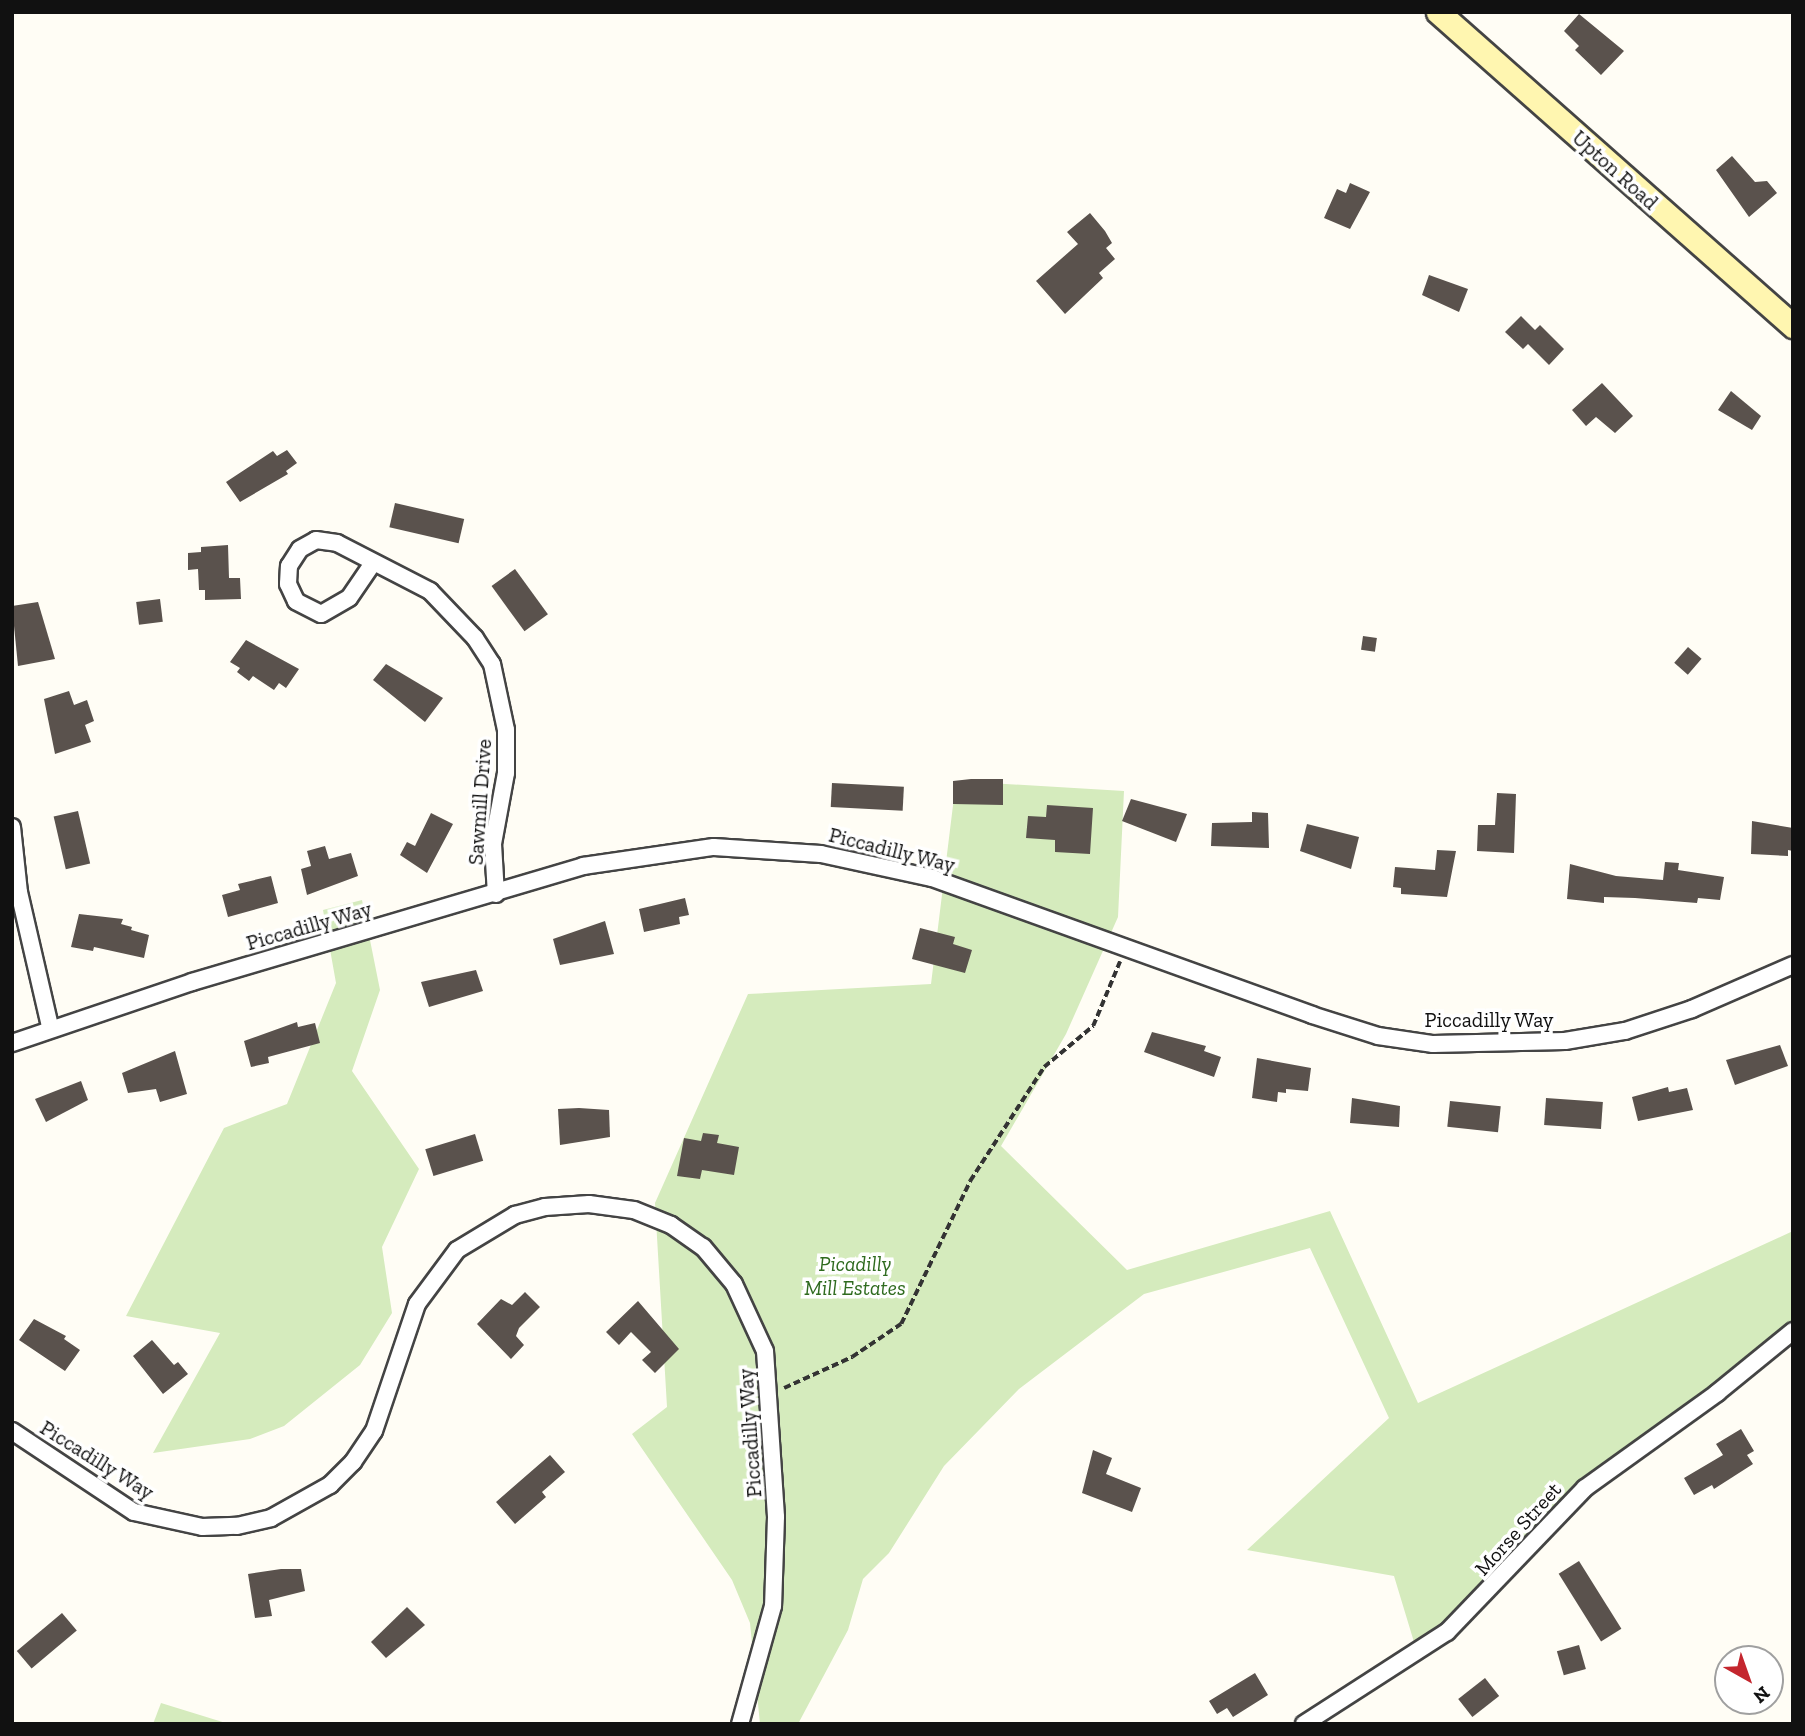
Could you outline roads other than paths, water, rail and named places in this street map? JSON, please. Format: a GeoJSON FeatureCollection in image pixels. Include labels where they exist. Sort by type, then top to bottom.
{"type":"FeatureCollection","features":[{"type":"Feature","properties":{"kind":"main road","name":"Upton Road"},"geometry":{"type":"LineString","coordinates":[[1438,12],[1793,326]]}},
{"type":"Feature","properties":{"kind":"street","name":"Sawmill Drive"},"geometry":{"type":"LineString","coordinates":[[373,564],[349,598],[321,614],[296,601],[288,584],[289,566],[300,549],[316,540],[337,544],[430,592],[457,616],[492,664],[506,730],[506,773],[494,844],[496,894]]}},
{"type":"Feature","properties":{"kind":"street"},"geometry":{"type":"LineString","coordinates":[[12,827],[24,917],[50,1026]]}},
{"type":"Feature","properties":{"kind":"street","name":"Piccadilly Way"},"geometry":{"type":"LineString","coordinates":[[12,1042],[50,1026],[583,866],[643,854],[714,846],[772,848],[932,878],[1125,949],[1378,1036],[1433,1044],[1565,1041],[1625,1031],[1692,1009],[1793,965]]}},
{"type":"Feature","properties":{"kind":"street","name":"Piccadilly Way"},"geometry":{"type":"LineString","coordinates":[[12,1431],[134,1512],[202,1527],[237,1526],[271,1517],[312,1497],[353,1462],[374,1431],[417,1304],[457,1250],[514,1215],[545,1207],[589,1204],[634,1210],[671,1226],[703,1247],[734,1284],[753,1317],[765,1351],[776,1517],[773,1606],[740,1724]]}},
{"type":"Feature","properties":{"kind":"street","name":"Morse Street"},"geometry":{"type":"LineString","coordinates":[[1304,1724],[1447,1632],[1585,1488],[1717,1393],[1793,1331]]}},
{"type":"Feature","properties":{"kind":"park label","name":"Picadilly Mill Estates"},"geometry":{"type":"Point","coordinates":[855,1276]}}]}
